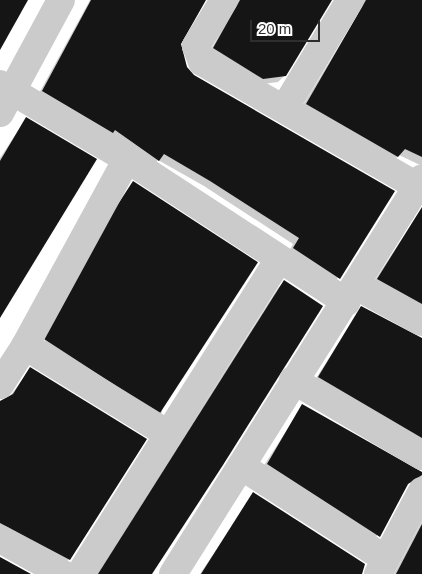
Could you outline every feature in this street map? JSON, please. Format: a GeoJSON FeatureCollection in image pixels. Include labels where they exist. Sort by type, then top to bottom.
{"type":"FeatureCollection","features":[{"type":"Feature","properties":{"kind":"street"},"geometry":{"type":"LineString","coordinates":[[61,0],[4,96],[127,159],[279,259],[351,294],[422,322]]}},
{"type":"Feature","properties":{"kind":"street"},"geometry":{"type":"LineString","coordinates":[[173,574],[293,380],[351,294],[420,184],[202,62],[197,55],[196,46],[224,0]]}},
{"type":"Feature","properties":{"kind":"street"},"geometry":{"type":"LineString","coordinates":[[284,109],[350,0]]}},
{"type":"Feature","properties":{"kind":"street"},"geometry":{"type":"LineString","coordinates":[[0,384],[25,346],[127,159]]}},
{"type":"Feature","properties":{"kind":"street"},"geometry":{"type":"LineString","coordinates":[[80,574],[279,259]]}},
{"type":"Feature","properties":{"kind":"street"},"geometry":{"type":"LineString","coordinates":[[25,346],[168,434]]}},
{"type":"Feature","properties":{"kind":"street"},"geometry":{"type":"LineString","coordinates":[[293,380],[422,456]]}},
{"type":"Feature","properties":{"kind":"street"},"geometry":{"type":"LineString","coordinates":[[241,466],[382,566],[422,491]]}},
{"type":"Feature","properties":{"kind":"street"},"geometry":{"type":"LineString","coordinates":[[0,539],[64,574]]}},
{"type":"Feature","properties":{"kind":"building"},"geometry":{"type":"Polygon","coordinates":[[[0,0],[28,0],[0,50],[0,0]]]}},
{"type":"Feature","properties":{"kind":"building"},"geometry":{"type":"Polygon","coordinates":[[[91,0],[206,0],[181,44],[187,67],[194,75],[395,191],[340,279],[293,248],[299,238],[210,181],[164,154],[159,161],[115,130],[113,133],[42,91],[91,0]]]}},
{"type":"Feature","properties":{"kind":"building"},"geometry":{"type":"Polygon","coordinates":[[[240,0],[332,0],[286,76],[263,79],[213,48],[240,0]]]}},
{"type":"Feature","properties":{"kind":"building"},"geometry":{"type":"Polygon","coordinates":[[[366,0],[422,0],[422,157],[405,149],[398,157],[306,104],[366,0]]]}},
{"type":"Feature","properties":{"kind":"building"},"geometry":{"type":"Polygon","coordinates":[[[26,117],[97,159],[0,318],[0,161],[26,117]]]}},
{"type":"Feature","properties":{"kind":"building"},"geometry":{"type":"Polygon","coordinates":[[[133,181],[258,262],[159,414],[34,333],[133,181]]]}},
{"type":"Feature","properties":{"kind":"building"},"geometry":{"type":"Polygon","coordinates":[[[422,207],[422,304],[377,279],[422,207]]]}},
{"type":"Feature","properties":{"kind":"building"},"geometry":{"type":"Polygon","coordinates":[[[284,280],[323,306],[223,465],[152,574],[98,574],[284,280]]]}},
{"type":"Feature","properties":{"kind":"building"},"geometry":{"type":"Polygon","coordinates":[[[361,306],[422,338],[422,438],[318,377],[361,306]]]}},
{"type":"Feature","properties":{"kind":"building"},"geometry":{"type":"Polygon","coordinates":[[[30,367],[147,439],[70,560],[0,523],[0,401],[13,394],[30,367]]]}},
{"type":"Feature","properties":{"kind":"building"},"geometry":{"type":"Polygon","coordinates":[[[302,404],[422,472],[422,475],[408,484],[380,537],[267,464],[302,404]]]}},
{"type":"Feature","properties":{"kind":"building"},"geometry":{"type":"Polygon","coordinates":[[[253,492],[365,564],[362,574],[201,574],[253,492]]]}},
{"type":"Feature","properties":{"kind":"building"},"geometry":{"type":"Polygon","coordinates":[[[422,524],[422,574],[396,574],[422,524]]]}},
{"type":"Feature","properties":{"kind":"building"},"geometry":{"type":"Polygon","coordinates":[[[0,557],[31,574],[0,574],[0,557]]]}}]}
